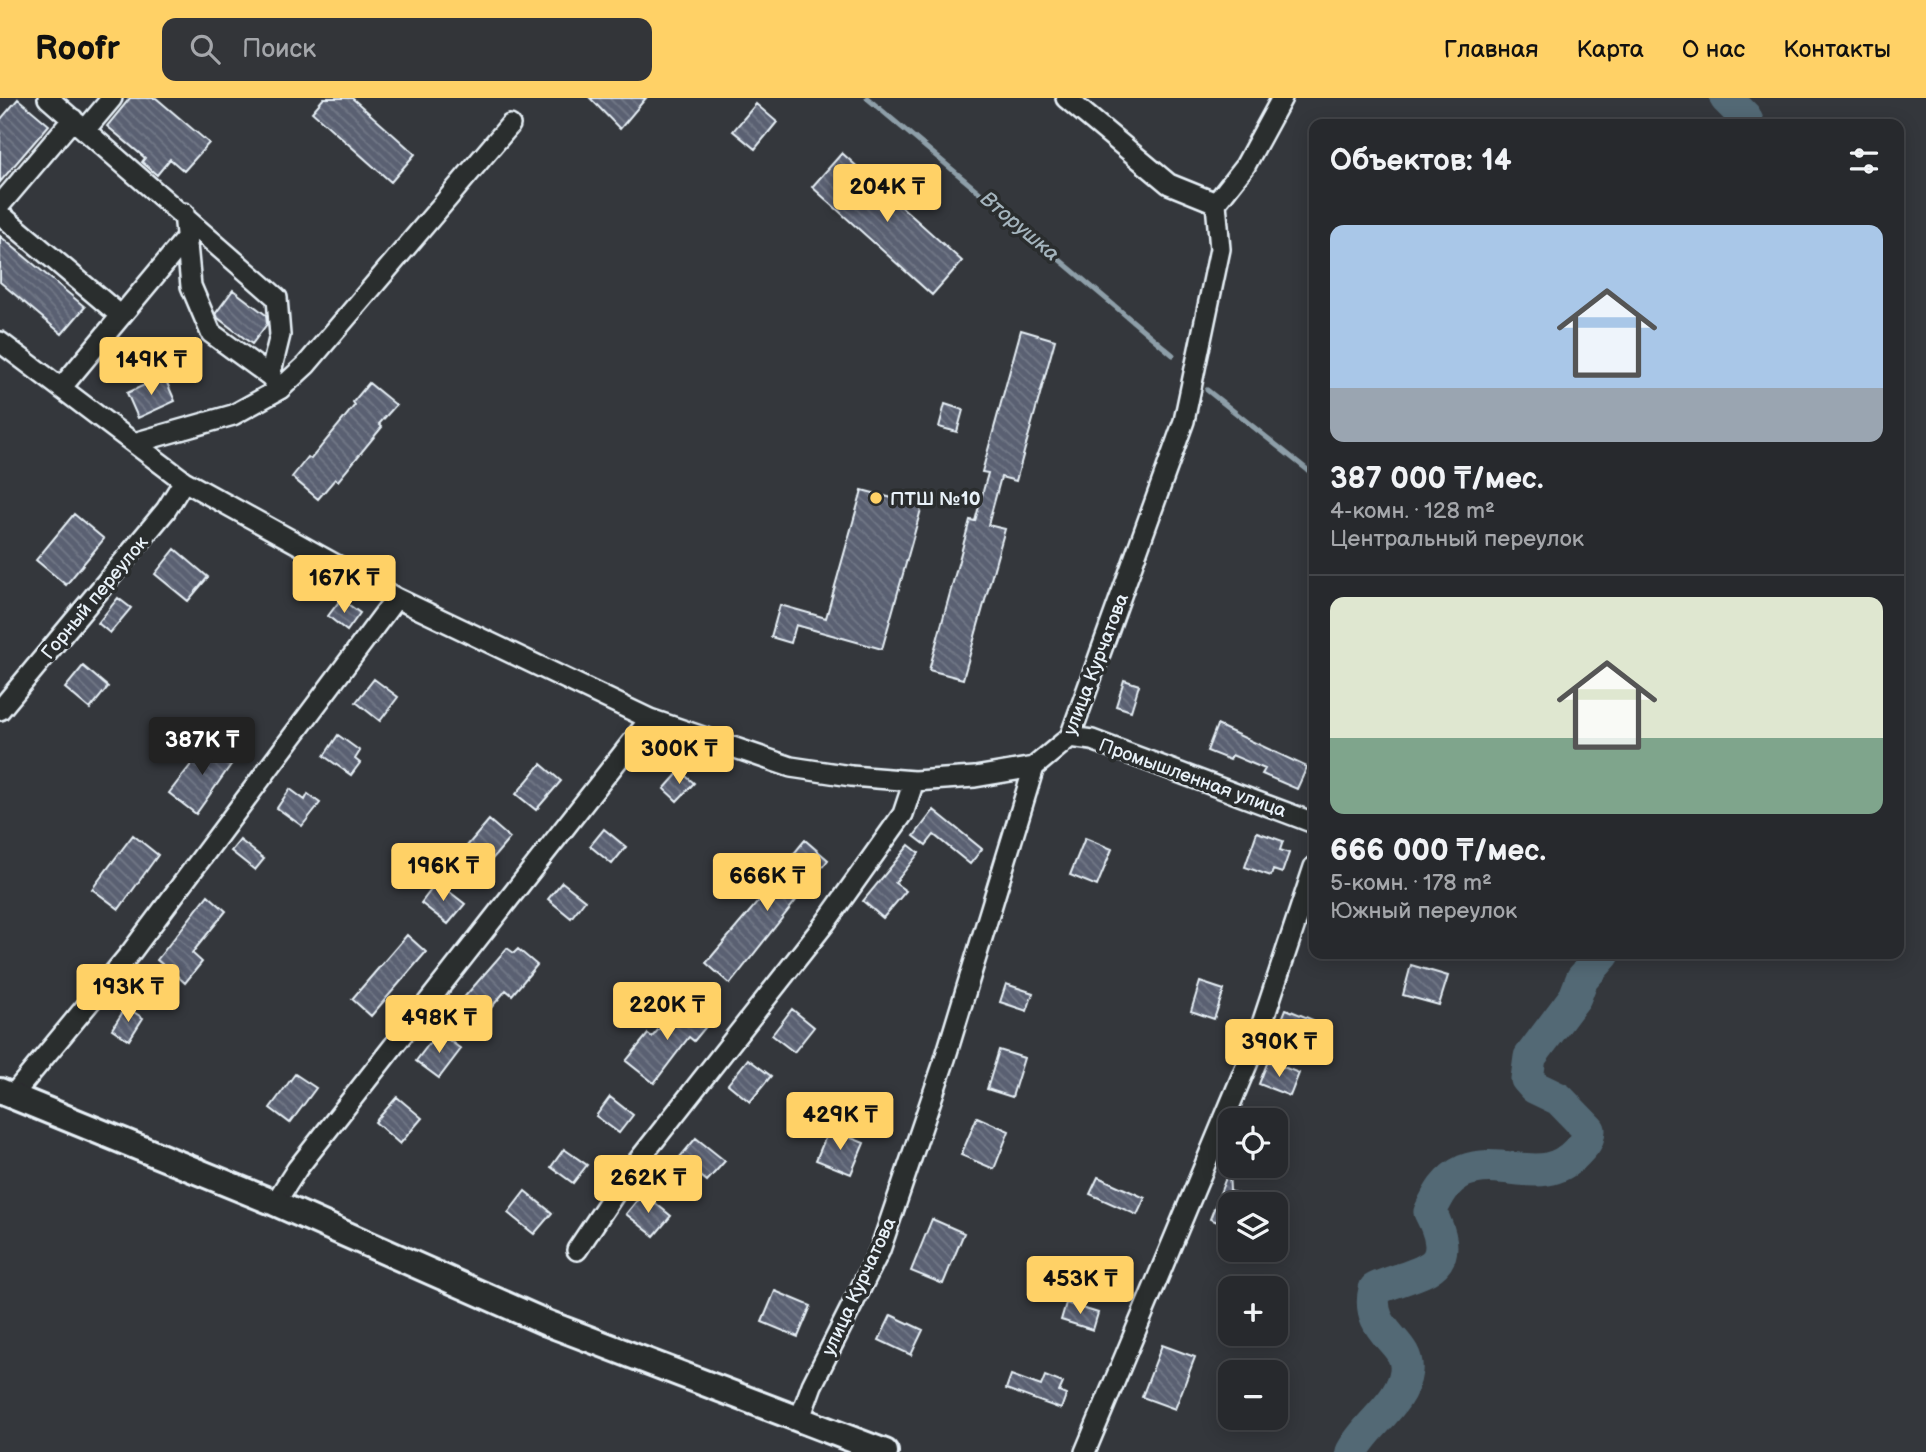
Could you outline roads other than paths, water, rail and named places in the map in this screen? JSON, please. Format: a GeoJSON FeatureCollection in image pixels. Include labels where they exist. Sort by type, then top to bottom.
{"type":"FeatureCollection","features":[{"type":"Feature","properties":{"kind":"main road"},"geometry":{"type":"LineString","coordinates":[[6,1094],[275,1203],[547,1323],[885,1452]]}},
{"type":"Feature","properties":{"kind":"street"},"geometry":{"type":"LineString","coordinates":[[48,98],[184,213],[277,298],[280,335],[275,382]]}},
{"type":"Feature","properties":{"kind":"street"},"geometry":{"type":"LineString","coordinates":[[0,205],[79,124],[112,98]]}},
{"type":"Feature","properties":{"kind":"street"},"geometry":{"type":"LineString","coordinates":[[1066,98],[1170,184],[1216,203],[1245,166],[1282,98]]}},
{"type":"Feature","properties":{"kind":"street"},"geometry":{"type":"LineString","coordinates":[[134,443],[233,415],[275,382],[306,365],[510,125]]}},
{"type":"Feature","properties":{"kind":"street","name":"улица Курчатова"},"geometry":{"type":"LineString","coordinates":[[800,1418],[812,1385],[880,1250],[945,1059],[1034,767],[1070,737],[1184,421],[1220,249],[1216,203]]}},
{"type":"Feature","properties":{"kind":"street"},"geometry":{"type":"LineString","coordinates":[[184,213],[191,286],[211,333],[275,382]]}},
{"type":"Feature","properties":{"kind":"street"},"geometry":{"type":"LineString","coordinates":[[0,214],[121,316]]}},
{"type":"Feature","properties":{"kind":"street"},"geometry":{"type":"LineString","coordinates":[[61,388],[186,238]]}},
{"type":"Feature","properties":{"kind":"street"},"geometry":{"type":"LineString","coordinates":[[0,342],[184,481],[396,598],[650,719],[791,767],[914,781],[975,777],[1034,767]]}},
{"type":"Feature","properties":{"kind":"street","name":"Горный переулок"},"geometry":{"type":"LineString","coordinates":[[0,710],[166,510],[184,481]]}},
{"type":"Feature","properties":{"kind":"street"},"geometry":{"type":"LineString","coordinates":[[6,1094],[132,951],[396,598]]}},
{"type":"Feature","properties":{"kind":"street"},"geometry":{"type":"LineString","coordinates":[[275,1203],[321,1137],[650,719]]}},
{"type":"Feature","properties":{"kind":"street","name":"Промышленная улица"},"geometry":{"type":"LineString","coordinates":[[1070,737],[1092,740],[1309,821]]}},
{"type":"Feature","properties":{"kind":"street"},"geometry":{"type":"LineString","coordinates":[[577,1250],[626,1175],[842,900],[903,814],[914,781]]}},
{"type":"Feature","properties":{"kind":"street"},"geometry":{"type":"LineString","coordinates":[[1085,1452],[1255,1045],[1309,882]]}},
{"type":"Feature","properties":{"kind":"waterway","name":"Вторушка"},"geometry":{"type":"LineString","coordinates":[[867,98],[1173,355]]}},
{"type":"Feature","properties":{"kind":"waterway","name":"Вторушка"},"geometry":{"type":"LineString","coordinates":[[1726,98],[1746,119]]}},
{"type":"Feature","properties":{"kind":"waterway","name":"Вторушка"},"geometry":{"type":"LineString","coordinates":[[1207,390],[1309,471]]}},
{"type":"Feature","properties":{"kind":"waterway","name":"Вторушка"},"geometry":{"type":"LineString","coordinates":[[1352,1452],[1398,1394],[1406,1371],[1401,1351],[1376,1316],[1373,1304],[1375,1289],[1420,1273],[1438,1259],[1441,1248],[1439,1232],[1430,1212],[1443,1188],[1458,1174],[1479,1167],[1537,1170],[1551,1168],[1564,1163],[1587,1140],[1589,1130],[1559,1099],[1534,1087],[1527,1079],[1530,1057],[1575,997],[1582,979],[1600,959]]}},
{"type":"Feature","properties":{"kind":"place","name":"ПТШ №10"},"geometry":{"type":"Point","coordinates":[876,498]}}]}
